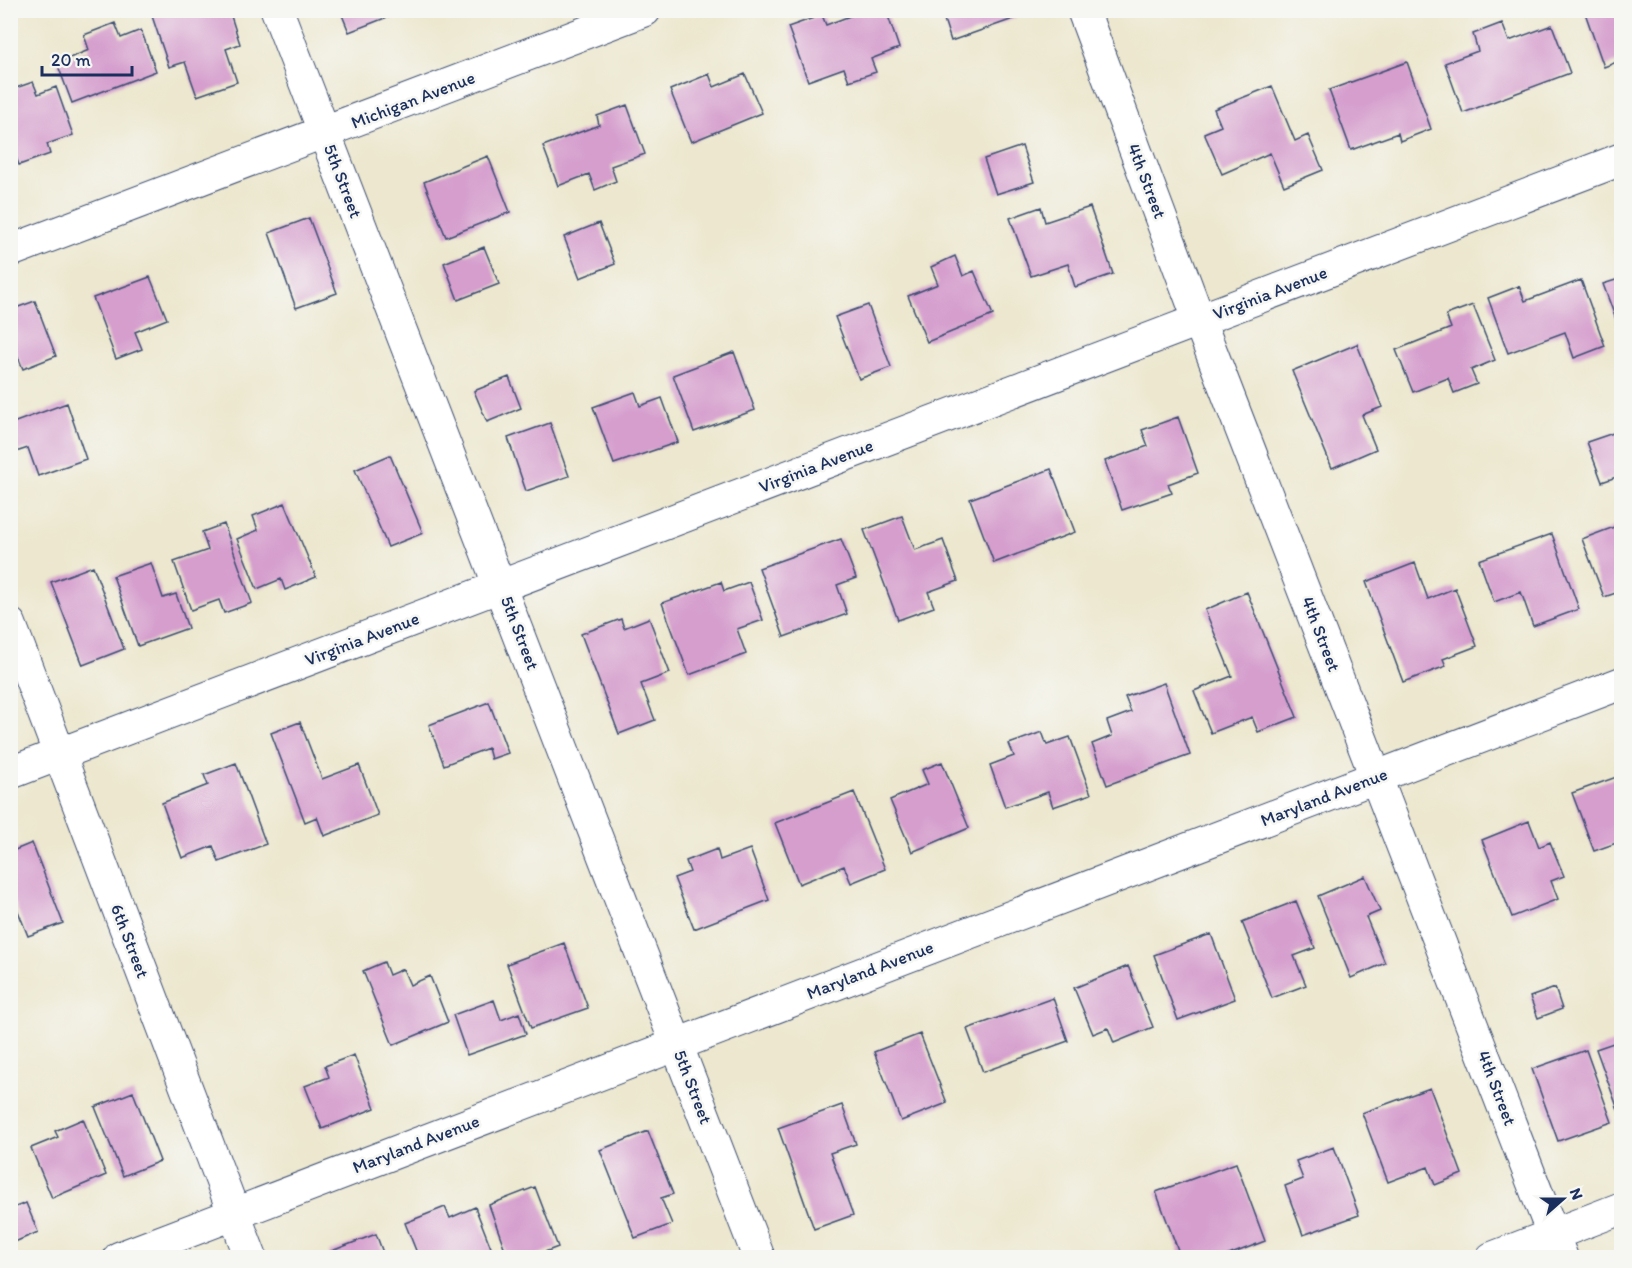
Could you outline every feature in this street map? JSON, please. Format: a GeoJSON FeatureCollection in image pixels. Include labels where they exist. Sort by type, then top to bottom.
{"type":"FeatureCollection","features":[{"type":"Feature","properties":{"kind":"street","name":"5th Street"},"geometry":{"type":"LineString","coordinates":[[277,10],[502,586],[759,1257]]}},
{"type":"Feature","properties":{"kind":"street","name":"Michigan Avenue"},"geometry":{"type":"LineString","coordinates":[[10,251],[324,134],[645,10]]}},
{"type":"Feature","properties":{"kind":"street","name":"4th Street"},"geometry":{"type":"LineString","coordinates":[[1083,10],[1199,320],[1558,1246]]}},
{"type":"Feature","properties":{"kind":"street","name":"Virginia Avenue"},"geometry":{"type":"LineString","coordinates":[[10,772],[1622,159]]}},
{"type":"Feature","properties":{"kind":"street","name":"6th Street"},"geometry":{"type":"LineString","coordinates":[[10,624],[250,1257]]}},
{"type":"Feature","properties":{"kind":"street","name":"Maryland Avenue"},"geometry":{"type":"LineString","coordinates":[[119,1257],[1622,683]]}},
{"type":"Feature","properties":{"kind":"street"},"geometry":{"type":"LineString","coordinates":[[1492,1257],[1558,1246],[1622,1208]]}},
{"type":"Feature","properties":{"kind":"building"},"geometry":{"type":"Polygon","coordinates":[[[167,10],[229,10],[240,44],[226,49],[237,82],[197,96],[185,62],[169,67],[152,16],[167,10]]]}},
{"type":"Feature","properties":{"kind":"building"},"geometry":{"type":"Polygon","coordinates":[[[340,10],[403,10],[403,11],[349,32],[340,10]]]}},
{"type":"Feature","properties":{"kind":"building"},"geometry":{"type":"Polygon","coordinates":[[[866,10],[886,10],[899,48],[871,59],[876,72],[849,81],[844,68],[808,81],[788,27],[822,15],[826,25],[866,10]]]}},
{"type":"Feature","properties":{"kind":"building"},"geometry":{"type":"Polygon","coordinates":[[[941,10],[1014,10],[1016,18],[951,41],[941,10]]]}},
{"type":"Feature","properties":{"kind":"building"},"geometry":{"type":"Polygon","coordinates":[[[1584,10],[1622,10],[1622,60],[1604,67],[1584,10]]]}},
{"type":"Feature","properties":{"kind":"building"},"geometry":{"type":"Polygon","coordinates":[[[115,23],[121,38],[141,30],[156,71],[72,103],[57,63],[89,50],[84,35],[115,23]]]}},
{"type":"Feature","properties":{"kind":"building"},"geometry":{"type":"Polygon","coordinates":[[[1502,23],[1509,41],[1552,25],[1570,73],[1463,113],[1445,63],[1478,51],[1473,34],[1502,23]]]}},
{"type":"Feature","properties":{"kind":"building"},"geometry":{"type":"Polygon","coordinates":[[[1407,62],[1431,129],[1400,141],[1398,133],[1351,150],[1329,90],[1407,62]]]}},
{"type":"Feature","properties":{"kind":"building"},"geometry":{"type":"Polygon","coordinates":[[[709,74],[714,87],[745,74],[762,113],[691,142],[670,90],[709,74]]]}},
{"type":"Feature","properties":{"kind":"building"},"geometry":{"type":"Polygon","coordinates":[[[33,82],[38,94],[56,87],[73,135],[47,144],[50,154],[19,165],[10,141],[10,90],[33,82]]]}},
{"type":"Feature","properties":{"kind":"building"},"geometry":{"type":"Polygon","coordinates":[[[1272,86],[1295,141],[1308,135],[1323,170],[1284,186],[1270,153],[1222,174],[1204,133],[1221,126],[1214,109],[1272,86]]]}},
{"type":"Feature","properties":{"kind":"building"},"geometry":{"type":"Polygon","coordinates":[[[627,105],[645,154],[611,166],[616,181],[595,190],[589,174],[558,186],[543,146],[599,125],[597,116],[627,105]]]}},
{"type":"Feature","properties":{"kind":"building"},"geometry":{"type":"Polygon","coordinates":[[[1022,146],[1034,182],[996,194],[984,159],[1022,146]]]}},
{"type":"Feature","properties":{"kind":"building"},"geometry":{"type":"Polygon","coordinates":[[[488,156],[510,212],[446,237],[424,182],[488,156]]]}},
{"type":"Feature","properties":{"kind":"building"},"geometry":{"type":"Polygon","coordinates":[[[1041,207],[1045,222],[1090,207],[1113,274],[1075,287],[1068,264],[1031,276],[1010,218],[1041,207]]]}},
{"type":"Feature","properties":{"kind":"building"},"geometry":{"type":"Polygon","coordinates":[[[309,218],[337,293],[296,308],[269,233],[309,218]]]}},
{"type":"Feature","properties":{"kind":"building"},"geometry":{"type":"Polygon","coordinates":[[[599,223],[615,264],[580,278],[564,237],[599,223]]]}},
{"type":"Feature","properties":{"kind":"building"},"geometry":{"type":"Polygon","coordinates":[[[484,247],[499,284],[458,300],[444,263],[484,247]]]}},
{"type":"Feature","properties":{"kind":"building"},"geometry":{"type":"Polygon","coordinates":[[[955,256],[963,276],[974,271],[993,315],[927,342],[908,296],[938,284],[931,267],[955,256]]]}},
{"type":"Feature","properties":{"kind":"building"},"geometry":{"type":"Polygon","coordinates":[[[150,277],[167,319],[135,332],[142,349],[116,359],[93,298],[150,277]]]}},
{"type":"Feature","properties":{"kind":"building"},"geometry":{"type":"Polygon","coordinates":[[[1622,278],[1622,333],[1621,333],[1603,284],[1622,278]]]}},
{"type":"Feature","properties":{"kind":"building"},"geometry":{"type":"Polygon","coordinates":[[[1581,280],[1605,346],[1574,358],[1565,332],[1508,353],[1488,298],[1519,286],[1525,301],[1581,280]]]}},
{"type":"Feature","properties":{"kind":"building"},"geometry":{"type":"Polygon","coordinates":[[[35,301],[56,356],[23,369],[16,352],[10,354],[10,310],[35,301]]]}},
{"type":"Feature","properties":{"kind":"building"},"geometry":{"type":"Polygon","coordinates":[[[868,305],[891,367],[859,379],[835,317],[868,305]]]}},
{"type":"Feature","properties":{"kind":"building"},"geometry":{"type":"Polygon","coordinates":[[[1473,305],[1495,360],[1471,370],[1477,384],[1454,393],[1448,378],[1413,392],[1396,350],[1451,328],[1446,315],[1473,305]]]}},
{"type":"Feature","properties":{"kind":"building"},"geometry":{"type":"Polygon","coordinates":[[[1357,344],[1382,407],[1362,415],[1376,449],[1332,468],[1292,371],[1357,344]]]}},
{"type":"Feature","properties":{"kind":"building"},"geometry":{"type":"Polygon","coordinates":[[[734,352],[755,410],[694,432],[673,375],[734,352]]]}},
{"type":"Feature","properties":{"kind":"building"},"geometry":{"type":"Polygon","coordinates":[[[509,377],[521,408],[487,422],[474,391],[509,377]]]}},
{"type":"Feature","properties":{"kind":"building"},"geometry":{"type":"Polygon","coordinates":[[[635,392],[640,406],[662,398],[678,442],[614,464],[593,407],[635,392]]]}},
{"type":"Feature","properties":{"kind":"building"},"geometry":{"type":"Polygon","coordinates":[[[67,403],[86,459],[38,476],[28,448],[16,452],[10,437],[10,424],[67,403]]]}},
{"type":"Feature","properties":{"kind":"building"},"geometry":{"type":"Polygon","coordinates":[[[1178,417],[1198,473],[1168,484],[1172,493],[1122,510],[1105,461],[1148,446],[1142,430],[1178,417]]]}},
{"type":"Feature","properties":{"kind":"building"},"geometry":{"type":"Polygon","coordinates":[[[550,423],[569,476],[526,491],[508,438],[550,423]]]}},
{"type":"Feature","properties":{"kind":"building"},"geometry":{"type":"Polygon","coordinates":[[[1622,430],[1622,475],[1602,482],[1587,442],[1622,430]]]}},
{"type":"Feature","properties":{"kind":"building"},"geometry":{"type":"Polygon","coordinates":[[[390,455],[423,533],[388,547],[355,470],[390,455]]]}},
{"type":"Feature","properties":{"kind":"building"},"geometry":{"type":"Polygon","coordinates":[[[1051,469],[1075,532],[994,563],[970,499],[1051,469]]]}},
{"type":"Feature","properties":{"kind":"building"},"geometry":{"type":"Polygon","coordinates":[[[285,503],[316,577],[285,590],[281,579],[257,589],[237,539],[258,530],[253,516],[285,503]]]}},
{"type":"Feature","properties":{"kind":"building"},"geometry":{"type":"Polygon","coordinates":[[[902,516],[915,550],[943,540],[958,581],[928,592],[934,607],[898,620],[864,530],[902,516]]]}},
{"type":"Feature","properties":{"kind":"building"},"geometry":{"type":"Polygon","coordinates":[[[224,524],[252,603],[224,613],[219,600],[191,610],[174,562],[208,550],[202,532],[224,524]]]}},
{"type":"Feature","properties":{"kind":"building"},"geometry":{"type":"Polygon","coordinates":[[[1622,524],[1622,591],[1604,597],[1582,539],[1622,524]]]}},
{"type":"Feature","properties":{"kind":"building"},"geometry":{"type":"Polygon","coordinates":[[[1552,534],[1579,609],[1533,626],[1521,592],[1494,602],[1479,560],[1552,534]]]}},
{"type":"Feature","properties":{"kind":"building"},"geometry":{"type":"Polygon","coordinates":[[[841,539],[856,578],[837,585],[847,614],[784,637],[759,568],[841,539]]]}},
{"type":"Feature","properties":{"kind":"building"},"geometry":{"type":"Polygon","coordinates":[[[151,563],[163,598],[176,594],[188,628],[138,646],[113,576],[151,563]]]}},
{"type":"Feature","properties":{"kind":"building"},"geometry":{"type":"Polygon","coordinates":[[[1415,563],[1428,599],[1455,588],[1477,646],[1443,659],[1446,666],[1403,682],[1366,582],[1415,563]]]}},
{"type":"Feature","properties":{"kind":"building"},"geometry":{"type":"Polygon","coordinates":[[[93,566],[124,649],[83,665],[51,582],[93,566]]]}},
{"type":"Feature","properties":{"kind":"building"},"geometry":{"type":"Polygon","coordinates":[[[721,582],[724,591],[749,582],[763,620],[737,629],[746,654],[689,675],[662,603],[721,582]]]}},
{"type":"Feature","properties":{"kind":"building"},"geometry":{"type":"Polygon","coordinates":[[[1247,592],[1297,717],[1258,732],[1252,717],[1211,733],[1194,691],[1232,676],[1205,610],[1247,592]]]}},
{"type":"Feature","properties":{"kind":"building"},"geometry":{"type":"Polygon","coordinates":[[[649,618],[670,673],[641,684],[655,720],[619,734],[581,634],[621,619],[624,628],[649,618]]]}},
{"type":"Feature","properties":{"kind":"building"},"geometry":{"type":"Polygon","coordinates":[[[1164,683],[1190,755],[1107,785],[1092,744],[1112,736],[1107,721],[1131,712],[1125,697],[1164,683]]]}},
{"type":"Feature","properties":{"kind":"building"},"geometry":{"type":"Polygon","coordinates":[[[489,702],[508,753],[491,759],[488,748],[444,765],[429,725],[489,702]]]}},
{"type":"Feature","properties":{"kind":"building"},"geometry":{"type":"Polygon","coordinates":[[[300,722],[322,779],[359,765],[378,815],[324,836],[317,817],[305,822],[271,733],[300,722]]]}},
{"type":"Feature","properties":{"kind":"building"},"geometry":{"type":"Polygon","coordinates":[[[1042,732],[1047,745],[1070,737],[1091,794],[1053,807],[1048,792],[1005,807],[990,765],[1014,756],[1009,744],[1042,732]]]}},
{"type":"Feature","properties":{"kind":"building"},"geometry":{"type":"Polygon","coordinates":[[[942,762],[969,828],[912,852],[890,800],[928,784],[922,770],[942,762]]]}},
{"type":"Feature","properties":{"kind":"building"},"geometry":{"type":"Polygon","coordinates":[[[236,763],[266,844],[219,862],[213,846],[182,858],[162,803],[208,785],[204,775],[236,763]]]}},
{"type":"Feature","properties":{"kind":"building"},"geometry":{"type":"Polygon","coordinates":[[[1622,775],[1622,841],[1594,851],[1572,793],[1622,775]]]}},
{"type":"Feature","properties":{"kind":"building"},"geometry":{"type":"Polygon","coordinates":[[[854,792],[885,869],[851,883],[844,866],[799,884],[775,823],[854,792]]]}},
{"type":"Feature","properties":{"kind":"building"},"geometry":{"type":"Polygon","coordinates":[[[1529,821],[1539,847],[1550,842],[1564,876],[1551,881],[1558,899],[1512,917],[1482,840],[1529,821]]]}},
{"type":"Feature","properties":{"kind":"building"},"geometry":{"type":"Polygon","coordinates":[[[32,843],[63,923],[28,936],[10,891],[10,852],[32,843]]]}},
{"type":"Feature","properties":{"kind":"building"},"geometry":{"type":"Polygon","coordinates":[[[717,849],[720,860],[750,849],[769,900],[694,929],[674,878],[690,872],[686,861],[717,849]]]}},
{"type":"Feature","properties":{"kind":"building"},"geometry":{"type":"Polygon","coordinates":[[[1365,876],[1380,911],[1366,917],[1385,963],[1351,978],[1318,896],[1365,876]]]}},
{"type":"Feature","properties":{"kind":"building"},"geometry":{"type":"Polygon","coordinates":[[[1296,901],[1315,948],[1294,956],[1306,985],[1272,998],[1242,922],[1296,901]]]}},
{"type":"Feature","properties":{"kind":"building"},"geometry":{"type":"Polygon","coordinates":[[[1211,934],[1235,999],[1178,1020],[1154,955],[1211,934]]]}},
{"type":"Feature","properties":{"kind":"building"},"geometry":{"type":"Polygon","coordinates":[[[564,943],[588,1008],[531,1028],[507,964],[564,943]]]}},
{"type":"Feature","properties":{"kind":"building"},"geometry":{"type":"Polygon","coordinates":[[[384,962],[389,975],[403,969],[410,985],[430,976],[448,1022],[393,1045],[363,971],[384,962]]]}},
{"type":"Feature","properties":{"kind":"building"},"geometry":{"type":"Polygon","coordinates":[[[1128,966],[1153,1027],[1114,1043],[1108,1028],[1093,1034],[1074,988],[1128,966]]]}},
{"type":"Feature","properties":{"kind":"building"},"geometry":{"type":"Polygon","coordinates":[[[1555,988],[1562,1009],[1538,1018],[1530,997],[1555,988]]]}},
{"type":"Feature","properties":{"kind":"building"},"geometry":{"type":"Polygon","coordinates":[[[1053,998],[1068,1041],[983,1072],[967,1029],[1053,998]]]}},
{"type":"Feature","properties":{"kind":"building"},"geometry":{"type":"Polygon","coordinates":[[[494,1000],[501,1020],[519,1013],[526,1034],[467,1055],[453,1015],[494,1000]]]}},
{"type":"Feature","properties":{"kind":"building"},"geometry":{"type":"Polygon","coordinates":[[[920,1034],[947,1103],[901,1121],[874,1052],[920,1034]]]}},
{"type":"Feature","properties":{"kind":"building"},"geometry":{"type":"Polygon","coordinates":[[[1622,1040],[1622,1111],[1619,1112],[1596,1049],[1622,1040]]]}},
{"type":"Feature","properties":{"kind":"building"},"geometry":{"type":"Polygon","coordinates":[[[1586,1050],[1612,1122],[1558,1141],[1532,1069],[1586,1050]]]}},
{"type":"Feature","properties":{"kind":"building"},"geometry":{"type":"Polygon","coordinates":[[[354,1055],[375,1108],[322,1129],[305,1086],[329,1077],[325,1066],[354,1055]]]}},
{"type":"Feature","properties":{"kind":"building"},"geometry":{"type":"Polygon","coordinates":[[[1430,1088],[1462,1174],[1435,1185],[1428,1167],[1388,1182],[1362,1113],[1430,1088]]]}},
{"type":"Feature","properties":{"kind":"building"},"geometry":{"type":"Polygon","coordinates":[[[133,1092],[160,1161],[123,1176],[95,1107],[133,1092]]]}},
{"type":"Feature","properties":{"kind":"building"},"geometry":{"type":"Polygon","coordinates":[[[842,1105],[856,1144],[830,1153],[853,1215],[814,1229],[778,1128],[842,1105]]]}},
{"type":"Feature","properties":{"kind":"building"},"geometry":{"type":"Polygon","coordinates":[[[83,1119],[106,1175],[52,1198],[31,1148],[58,1137],[55,1131],[83,1119]]]}},
{"type":"Feature","properties":{"kind":"building"},"geometry":{"type":"Polygon","coordinates":[[[648,1131],[673,1194],[661,1198],[672,1224],[635,1238],[600,1150],[648,1131]]]}},
{"type":"Feature","properties":{"kind":"building"},"geometry":{"type":"Polygon","coordinates":[[[1334,1147],[1359,1215],[1303,1235],[1285,1186],[1303,1179],[1296,1161],[1334,1147]]]}},
{"type":"Feature","properties":{"kind":"building"},"geometry":{"type":"Polygon","coordinates":[[[1236,1163],[1265,1241],[1221,1258],[1181,1258],[1156,1192],[1236,1163]]]}},
{"type":"Feature","properties":{"kind":"building"},"geometry":{"type":"Polygon","coordinates":[[[535,1187],[558,1247],[529,1258],[508,1258],[489,1205],[535,1187]]]}},
{"type":"Feature","properties":{"kind":"building"},"geometry":{"type":"Polygon","coordinates":[[[26,1203],[38,1232],[10,1244],[10,1209],[26,1203]]]}},
{"type":"Feature","properties":{"kind":"building"},"geometry":{"type":"Polygon","coordinates":[[[445,1207],[450,1218],[475,1207],[495,1258],[419,1258],[405,1223],[445,1207]]]}},
{"type":"Feature","properties":{"kind":"building"},"geometry":{"type":"Polygon","coordinates":[[[376,1234],[385,1258],[331,1258],[329,1252],[376,1234]]]}}]}
